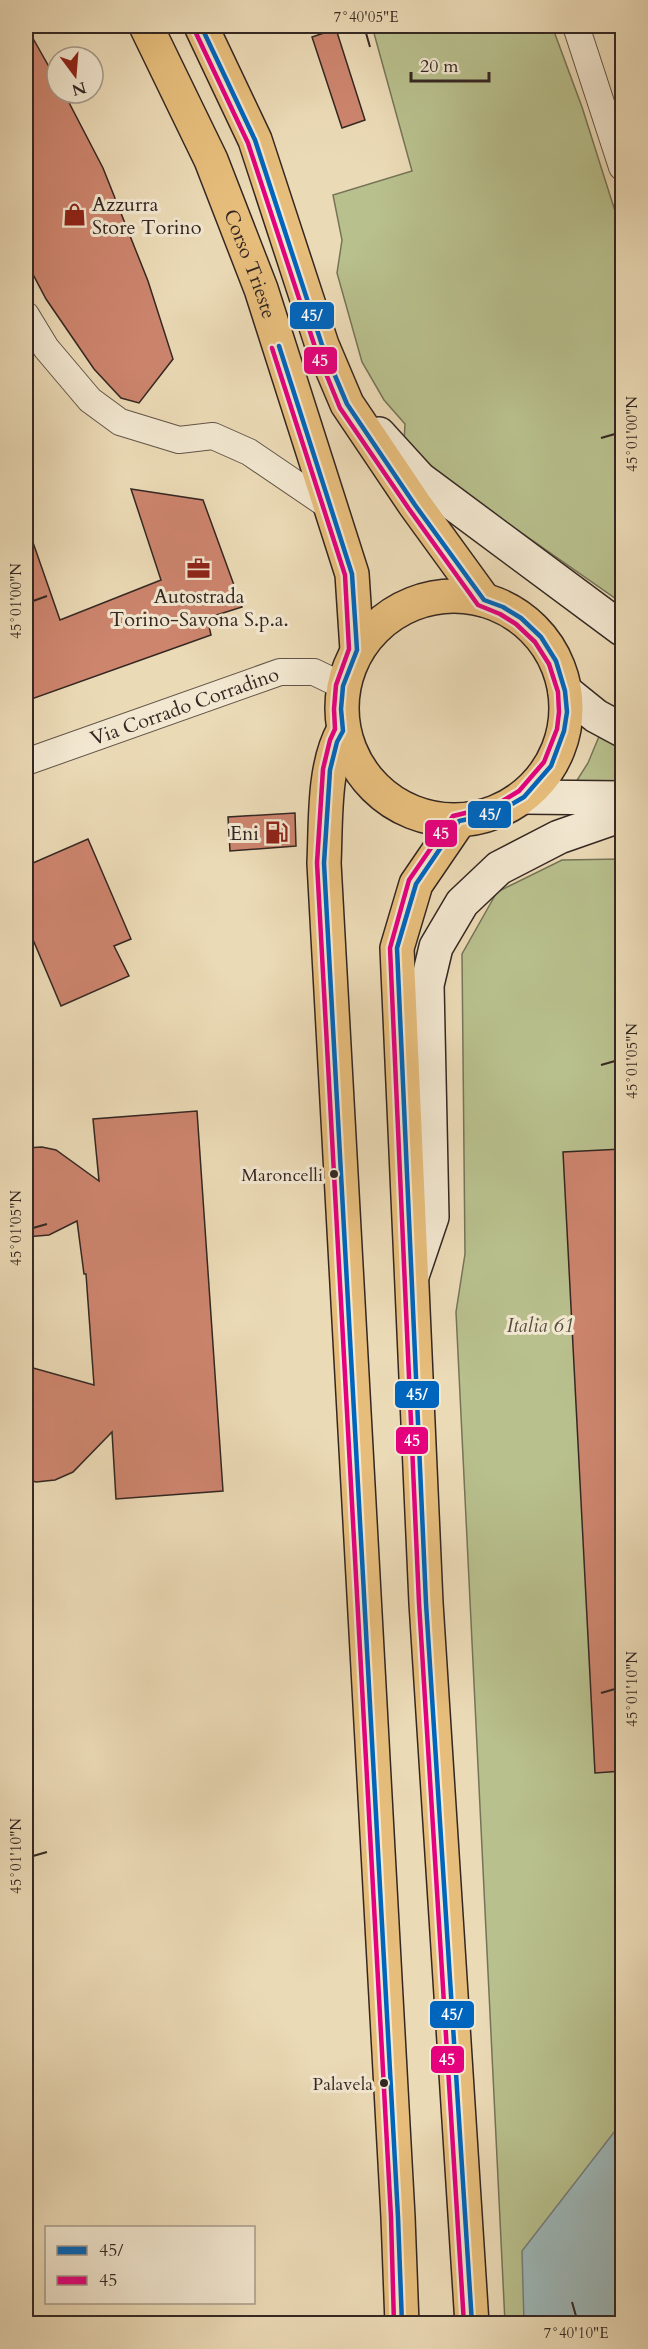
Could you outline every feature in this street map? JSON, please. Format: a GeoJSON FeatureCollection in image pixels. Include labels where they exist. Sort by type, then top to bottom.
{"type":"FeatureCollection","features":[{"type":"Feature","properties":{"kind":"main road","name":"Corso Trieste"},"geometry":{"type":"LineString","coordinates":[[146,26],[211,160],[257,278],[351,574],[357,651]]}},
{"type":"Feature","properties":{"kind":"main road"},"geometry":{"type":"LineString","coordinates":[[201,26],[255,140],[322,345],[347,404],[415,505],[484,600]]}},
{"type":"Feature","properties":{"kind":"main road"},"geometry":{"type":"LineString","coordinates":[[347,404],[392,447],[420,479],[622,629]]}},
{"type":"Feature","properties":{"kind":"main road"},"geometry":{"type":"LineString","coordinates":[[460,596],[484,600],[503,607],[521,618],[541,637],[556,661],[566,691],[567,712],[564,731],[554,757],[539,782],[524,796],[497,813],[459,821],[430,819],[406,811],[387,799],[366,779],[354,762],[343,731],[341,708],[343,686],[357,651],[373,630],[393,614],[413,604],[435,598],[460,596]]}},
{"type":"Feature","properties":{"kind":"main road"},"geometry":{"type":"LineString","coordinates":[[566,691],[596,716],[622,730]]}},
{"type":"Feature","properties":{"kind":"main road"},"geometry":{"type":"LineString","coordinates":[[343,731],[337,742],[330,770],[324,863],[398,2205],[402,2324]]}},
{"type":"Feature","properties":{"kind":"main road"},"geometry":{"type":"LineString","coordinates":[[524,796],[622,798]]}},
{"type":"Feature","properties":{"kind":"main road"},"geometry":{"type":"LineString","coordinates":[[411,1277],[432,1216],[428,985],[436,947],[462,903],[499,868],[559,837],[622,815]]}},
{"type":"Feature","properties":{"kind":"main road"},"geometry":{"type":"LineString","coordinates":[[459,821],[416,884],[397,948],[426,1602],[472,2324]]}},
{"type":"Feature","properties":{"kind":"street"},"geometry":{"type":"LineString","coordinates":[[576,26],[622,167]]}},
{"type":"Feature","properties":{"kind":"street"},"geometry":{"type":"LineString","coordinates":[[26,315],[46,348],[90,400],[120,422],[179,440],[213,436],[249,452],[330,507]]}},
{"type":"Feature","properties":{"kind":"street","name":"Via Corrado Corradino"},"geometry":{"type":"LineString","coordinates":[[26,762],[280,672],[314,672],[343,686]]}},
{"type":"Feature","properties":{"kind":"green space"},"geometry":{"type":"Polygon","coordinates":[[[372,26],[552,26],[582,107],[622,233],[622,603],[407,453],[404,442],[405,424],[384,400],[362,362],[337,273],[342,240],[333,195],[412,171],[372,26]]]}},
{"type":"Feature","properties":{"kind":"green space"},"geometry":{"type":"Polygon","coordinates":[[[600,734],[622,747],[622,785],[574,785],[588,763],[600,734]]]}},
{"type":"Feature","properties":{"kind":"green space","name":"Italia 61"},"geometry":{"type":"Polygon","coordinates":[[[622,859],[622,2323],[505,2323],[456,1312],[465,1254],[462,954],[497,892],[562,860],[622,859]]]}},
{"type":"Feature","properties":{"kind":"water"},"geometry":{"type":"Polygon","coordinates":[[[622,2122],[622,2323],[524,2323],[522,2251],[622,2122]]]}},
{"type":"Feature","properties":{"kind":"building","name":"Azzurra Store Torino"},"geometry":{"type":"Polygon","coordinates":[[[26,26],[45,60],[45,105],[70,105],[103,168],[148,281],[173,359],[139,403],[121,398],[94,369],[46,299],[26,261],[26,26]]]}},
{"type":"Feature","properties":{"kind":"building"},"geometry":{"type":"Polygon","coordinates":[[[336,29],[365,120],[342,128],[312,37],[336,29]]]}},
{"type":"Feature","properties":{"kind":"building"},"geometry":{"type":"Polygon","coordinates":[[[131,489],[203,500],[242,607],[207,618],[211,635],[26,701],[26,531],[29,531],[60,620],[161,580],[131,489]]]}},
{"type":"Feature","properties":{"kind":"building"},"geometry":{"type":"Polygon","coordinates":[[[295,813],[296,846],[230,851],[228,817],[295,813]]]}},
{"type":"Feature","properties":{"kind":"building"},"geometry":{"type":"Polygon","coordinates":[[[88,839],[131,939],[114,946],[129,976],[61,1006],[26,923],[26,866],[88,839]]]}},
{"type":"Feature","properties":{"kind":"building"},"geometry":{"type":"Polygon","coordinates":[[[197,1111],[223,1491],[116,1499],[112,1432],[73,1472],[55,1480],[36,1482],[26,1479],[26,1366],[94,1385],[86,1274],[84,1274],[77,1221],[49,1235],[26,1237],[26,1148],[42,1147],[56,1150],[99,1181],[93,1119],[197,1111]]]}},
{"type":"Feature","properties":{"kind":"building"},"geometry":{"type":"Polygon","coordinates":[[[622,1149],[622,1771],[595,1773],[563,1152],[622,1149]]]}},
{"type":"Feature","properties":{"kind":"transit line","name":"45/"},"geometry":{"type":"LineString","coordinates":[[201,26],[255,140],[322,345],[347,404],[415,505],[484,600],[503,607],[521,618],[541,637],[556,661],[565,691],[567,712],[564,731],[551,766],[524,797],[497,813],[459,821],[416,884],[397,948],[426,1603],[472,2324]]}},
{"type":"Feature","properties":{"kind":"transit line","name":"45"},"geometry":{"type":"LineString","coordinates":[[194,29],[248,143],[315,347],[340,408],[478,605],[516,624],[535,642],[549,664],[558,692],[557,729],[544,762],[519,791],[494,806],[453,816],[409,880],[390,948],[419,1603],[464,2324]]}},
{"type":"Feature","properties":{"kind":"transit line","name":"45/"},"geometry":{"type":"LineString","coordinates":[[279,346],[352,574],[357,650],[343,686],[341,709],[343,731],[337,742],[330,770],[324,863],[402,2324]]}},
{"type":"Feature","properties":{"kind":"transit line","name":"45"},"geometry":{"type":"LineString","coordinates":[[272,348],[345,575],[349,649],[336,685],[335,729],[323,769],[317,863],[391,2217],[394,2324]]}},
{"type":"Feature","properties":{"kind":"place","name":"Azzurra Store Torino"},"geometry":{"type":"Point","coordinates":[74,215]}},
{"type":"Feature","properties":{"kind":"place","name":"Autostrada Torino-Savona S.p.a."},"geometry":{"type":"Point","coordinates":[199,568]}},
{"type":"Feature","properties":{"kind":"place","name":"Eni"},"geometry":{"type":"Point","coordinates":[277,833]}},
{"type":"Feature","properties":{"kind":"place","name":"Maroncelli"},"geometry":{"type":"Point","coordinates":[334,1174]}},
{"type":"Feature","properties":{"kind":"place","name":"Palavela"},"geometry":{"type":"Point","coordinates":[384,2083]}}]}
